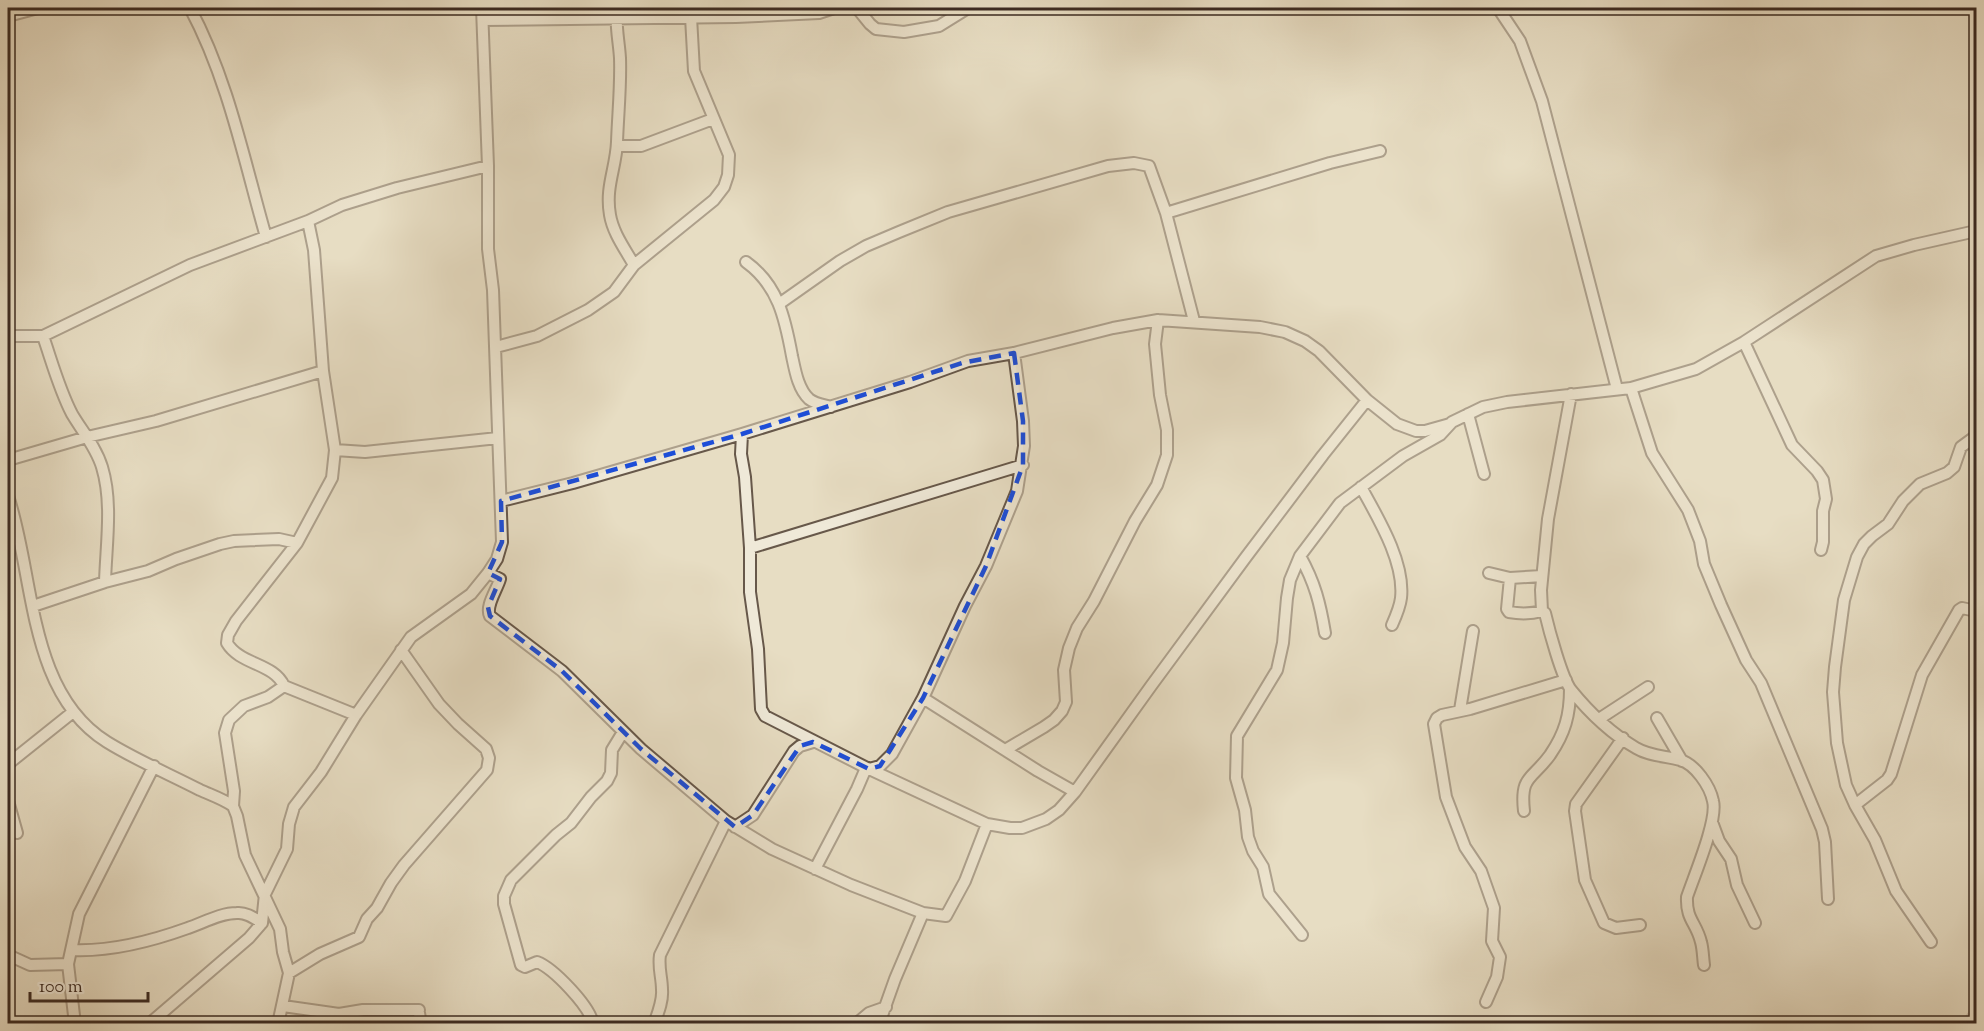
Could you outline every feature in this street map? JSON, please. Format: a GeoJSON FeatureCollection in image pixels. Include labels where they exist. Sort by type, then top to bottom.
{"type":"FeatureCollection","features":[{"type":"Feature","properties":{"kind":"street"},"geometry":{"type":"LineString","coordinates":[[8,16],[38,8]]}},
{"type":"Feature","properties":{"kind":"street"},"geometry":{"type":"LineString","coordinates":[[190,8],[202,29],[227,98],[266,237]]}},
{"type":"Feature","properties":{"kind":"street"},"geometry":{"type":"LineString","coordinates":[[149,1023],[249,938],[262,923],[265,894],[287,849],[289,824],[294,807],[321,772],[356,714],[411,637],[471,594],[497,559],[502,542],[501,501],[496,347],[488,249],[488,166],[482,8]]}},
{"type":"Feature","properties":{"kind":"street"},"geometry":{"type":"LineString","coordinates":[[483,20],[616,13],[691,17],[736,12],[819,13],[834,8]]}},
{"type":"Feature","properties":{"kind":"street"},"geometry":{"type":"LineString","coordinates":[[857,8],[876,29],[904,32],[939,26],[968,8]]}},
{"type":"Feature","properties":{"kind":"street"},"geometry":{"type":"LineString","coordinates":[[1498,8],[1520,41],[1542,101],[1617,389]]}},
{"type":"Feature","properties":{"kind":"street"},"geometry":{"type":"LineString","coordinates":[[616,13],[620,62],[617,146],[609,185],[610,218],[634,265]]}},
{"type":"Feature","properties":{"kind":"street"},"geometry":{"type":"LineString","coordinates":[[496,347],[537,336],[557,327],[614,292],[634,265],[714,200],[724,187],[728,175],[729,155],[694,71],[691,17]]}},
{"type":"Feature","properties":{"kind":"street"},"geometry":{"type":"LineString","coordinates":[[617,146],[641,146],[713,119]]}},
{"type":"Feature","properties":{"kind":"street"},"geometry":{"type":"LineString","coordinates":[[1166,213],[1330,163],[1380,151]]}},
{"type":"Feature","properties":{"kind":"street"},"geometry":{"type":"LineString","coordinates":[[779,304],[840,261],[866,246],[948,212],[1108,166],[1134,163],[1149,166],[1166,213],[1194,321]]}},
{"type":"Feature","properties":{"kind":"street"},"geometry":{"type":"LineString","coordinates":[[8,336],[43,336],[190,265],[266,237],[342,205],[397,188],[488,166]]}},
{"type":"Feature","properties":{"kind":"street"},"geometry":{"type":"LineString","coordinates":[[308,220],[316,266],[323,371],[336,450],[330,483],[297,543],[236,621],[228,635],[227,643],[239,655],[279,677],[284,686],[356,714]]}},
{"type":"Feature","properties":{"kind":"street"},"geometry":{"type":"LineString","coordinates":[[501,501],[573,483],[742,434],[968,361],[1014,353],[1097,331],[1158,320],[1260,327],[1285,332],[1305,341],[1333,363],[1367,400],[1397,424],[1410,430],[1425,431],[1450,424],[1484,407],[1507,402],[1631,388],[1696,369],[1744,342],[1876,256],[1977,231]]}},
{"type":"Feature","properties":{"kind":"street"},"geometry":{"type":"LineString","coordinates":[[746,262],[766,279],[779,304],[796,374],[804,393],[813,402],[831,407]]}},
{"type":"Feature","properties":{"kind":"street"},"geometry":{"type":"LineString","coordinates":[[1005,750],[1049,724],[1062,711],[1066,702],[1064,670],[1077,628],[1157,485],[1167,455],[1167,430],[1160,395],[1155,344],[1158,320]]}},
{"type":"Feature","properties":{"kind":"street"},"geometry":{"type":"LineString","coordinates":[[43,336],[59,385],[72,414],[100,462],[108,505],[105,582]]}},
{"type":"Feature","properties":{"kind":"street"},"geometry":{"type":"LineString","coordinates":[[1744,342],[1792,445],[1823,480],[1826,499],[1823,511],[1821,550]]}},
{"type":"Feature","properties":{"kind":"street"},"geometry":{"type":"LineString","coordinates":[[867,769],[880,766],[892,754],[923,698],[986,566],[1017,491],[1023,465],[1024,446],[1014,353]]}},
{"type":"Feature","properties":{"kind":"street"},"geometry":{"type":"LineString","coordinates":[[8,460],[87,437],[156,421],[323,371]]}},
{"type":"Feature","properties":{"kind":"street"},"geometry":{"type":"LineString","coordinates":[[1631,388],[1652,453],[1688,510],[1700,541],[1704,564],[1721,605],[1746,660],[1761,683],[1822,829],[1825,842],[1828,899]]}},
{"type":"Feature","properties":{"kind":"street"},"geometry":{"type":"LineString","coordinates":[[1524,811],[1522,796],[1525,783],[1549,756],[1567,722],[1570,709],[1568,685],[1545,613],[1542,611],[1540,590],[1548,519],[1571,394]]}},
{"type":"Feature","properties":{"kind":"street"},"geometry":{"type":"LineString","coordinates":[[742,434],[741,454],[750,548],[750,592],[758,649],[761,709],[768,719],[867,769],[987,825],[1022,828],[1046,819],[1059,810],[1075,792],[1239,566],[1367,400]]}},
{"type":"Feature","properties":{"kind":"street"},"geometry":{"type":"LineString","coordinates":[[1468,414],[1484,474]]}},
{"type":"Feature","properties":{"kind":"street"},"geometry":{"type":"LineString","coordinates":[[1302,935],[1272,899],[1263,867],[1248,837],[1245,810],[1236,781],[1237,736],[1277,670],[1283,643],[1288,589],[1300,556],[1334,508],[1403,456],[1440,435],[1450,424]]}},
{"type":"Feature","properties":{"kind":"street"},"geometry":{"type":"LineString","coordinates":[[1931,942],[1896,891],[1871,832],[1855,805],[1841,765],[1833,692],[1842,615],[1857,557],[1867,540],[1888,524],[1903,501],[1920,484],[1950,470],[1955,464],[1961,447],[1977,436]]}},
{"type":"Feature","properties":{"kind":"street"},"geometry":{"type":"LineString","coordinates":[[336,450],[365,452],[498,438]]}},
{"type":"Feature","properties":{"kind":"street"},"geometry":{"type":"LineString","coordinates":[[750,548],[1023,465]]}},
{"type":"Feature","properties":{"kind":"street"},"geometry":{"type":"LineString","coordinates":[[1361,487],[1390,543],[1401,584],[1400,605],[1392,625]]}},
{"type":"Feature","properties":{"kind":"street"},"geometry":{"type":"LineString","coordinates":[[8,497],[20,537],[42,649],[48,666],[73,712],[106,741],[233,806]]}},
{"type":"Feature","properties":{"kind":"street"},"geometry":{"type":"LineString","coordinates":[[33,606],[105,582],[148,571],[227,542],[279,539],[297,543]]}},
{"type":"Feature","properties":{"kind":"street"},"geometry":{"type":"LineString","coordinates":[[1300,556],[1313,580],[1320,602],[1325,633]]}},
{"type":"Feature","properties":{"kind":"street"},"geometry":{"type":"LineString","coordinates":[[488,573],[500,579],[488,607],[490,616],[562,671],[588,694],[623,732],[730,824],[772,849],[923,913],[946,916],[965,881],[987,825]]}},
{"type":"Feature","properties":{"kind":"street"},"geometry":{"type":"LineString","coordinates":[[1489,573],[1510,578],[1542,576]]}},
{"type":"Feature","properties":{"kind":"street"},"geometry":{"type":"LineString","coordinates":[[1510,578],[1507,609],[1509,612],[1516,614],[1542,611]]}},
{"type":"Feature","properties":{"kind":"street"},"geometry":{"type":"LineString","coordinates":[[1855,805],[1887,780],[1891,774],[1922,675],[1959,610],[1962,608],[1977,611]]}},
{"type":"Feature","properties":{"kind":"street"},"geometry":{"type":"LineString","coordinates":[[1460,710],[1473,631]]}},
{"type":"Feature","properties":{"kind":"street"},"geometry":{"type":"LineString","coordinates":[[289,973],[320,954],[359,937],[367,919],[377,908],[404,865],[487,770],[489,758],[486,749],[440,704],[401,650]]}},
{"type":"Feature","properties":{"kind":"street"},"geometry":{"type":"LineString","coordinates":[[1486,1002],[1497,977],[1500,957],[1492,941],[1494,908],[1481,871],[1465,847],[1446,797],[1434,724],[1442,715],[1568,685]]}},
{"type":"Feature","properties":{"kind":"street"},"geometry":{"type":"LineString","coordinates":[[1568,685],[1599,719],[1640,750],[1682,761],[1695,770],[1714,802],[1712,822],[1687,897],[1686,908],[1702,944],[1704,965]]}},
{"type":"Feature","properties":{"kind":"street"},"geometry":{"type":"LineString","coordinates":[[278,1023],[289,973],[280,929],[245,855],[233,806],[234,791],[225,733],[229,720],[244,705],[268,697],[284,686]]}},
{"type":"Feature","properties":{"kind":"street"},"geometry":{"type":"LineString","coordinates":[[1599,719],[1648,687]]}},
{"type":"Feature","properties":{"kind":"street"},"geometry":{"type":"LineString","coordinates":[[923,698],[1075,792]]}},
{"type":"Feature","properties":{"kind":"street"},"geometry":{"type":"LineString","coordinates":[[8,764],[73,712]]}},
{"type":"Feature","properties":{"kind":"street"},"geometry":{"type":"LineString","coordinates":[[1658,718],[1682,761]]}},
{"type":"Feature","properties":{"kind":"street"},"geometry":{"type":"LineString","coordinates":[[593,1023],[585,1005],[548,968],[537,962],[525,967],[521,965],[504,904],[504,896],[510,880],[571,823],[607,781],[611,773],[612,750],[623,732]]}},
{"type":"Feature","properties":{"kind":"street"},"geometry":{"type":"LineString","coordinates":[[1623,738],[1576,804],[1575,812],[1585,880],[1604,923],[1616,928],[1640,925]]}},
{"type":"Feature","properties":{"kind":"street"},"geometry":{"type":"LineString","coordinates":[[654,1023],[662,999],[658,965],[660,955],[730,824],[753,815],[794,751],[800,746],[813,742]]}},
{"type":"Feature","properties":{"kind":"street"},"geometry":{"type":"LineString","coordinates":[[75,1023],[68,964],[79,914],[154,766]]}},
{"type":"Feature","properties":{"kind":"street"},"geometry":{"type":"LineString","coordinates":[[815,869],[867,769]]}},
{"type":"Feature","properties":{"kind":"street"},"geometry":{"type":"LineString","coordinates":[[8,801],[17,833]]}},
{"type":"Feature","properties":{"kind":"street"},"geometry":{"type":"LineString","coordinates":[[1712,822],[1719,841],[1731,859],[1737,885],[1755,923]]}},
{"type":"Feature","properties":{"kind":"street"},"geometry":{"type":"LineString","coordinates":[[71,950],[102,949],[154,939],[237,913],[250,916],[262,923]]}},
{"type":"Feature","properties":{"kind":"street"},"geometry":{"type":"LineString","coordinates":[[879,1023],[923,913]]}},
{"type":"Feature","properties":{"kind":"street"},"geometry":{"type":"LineString","coordinates":[[8,955],[30,965],[68,964]]}},
{"type":"Feature","properties":{"kind":"street"},"geometry":{"type":"LineString","coordinates":[[283,1006],[339,1014],[363,1010],[420,1015]]}},
{"type":"Feature","properties":{"kind":"street"},"geometry":{"type":"LineString","coordinates":[[856,1023],[869,1013],[886,1007]]}},
{"type":"Feature","properties":{"kind":"highlighted area"},"geometry":{"type":"Polygon","coordinates":[[[1014,353],[1023,421],[1023,465],[986,566],[923,698],[880,766],[869,769],[813,742],[800,746],[753,815],[735,827],[641,749],[562,671],[490,616],[488,607],[500,579],[488,573],[502,542],[501,501],[742,434],[962,363],[1014,353]]]}},
{"type":"Feature","properties":{"kind":"waterway"},"geometry":{"type":"LineString","coordinates":[[1969,1024],[1976,1014]]}}]}
